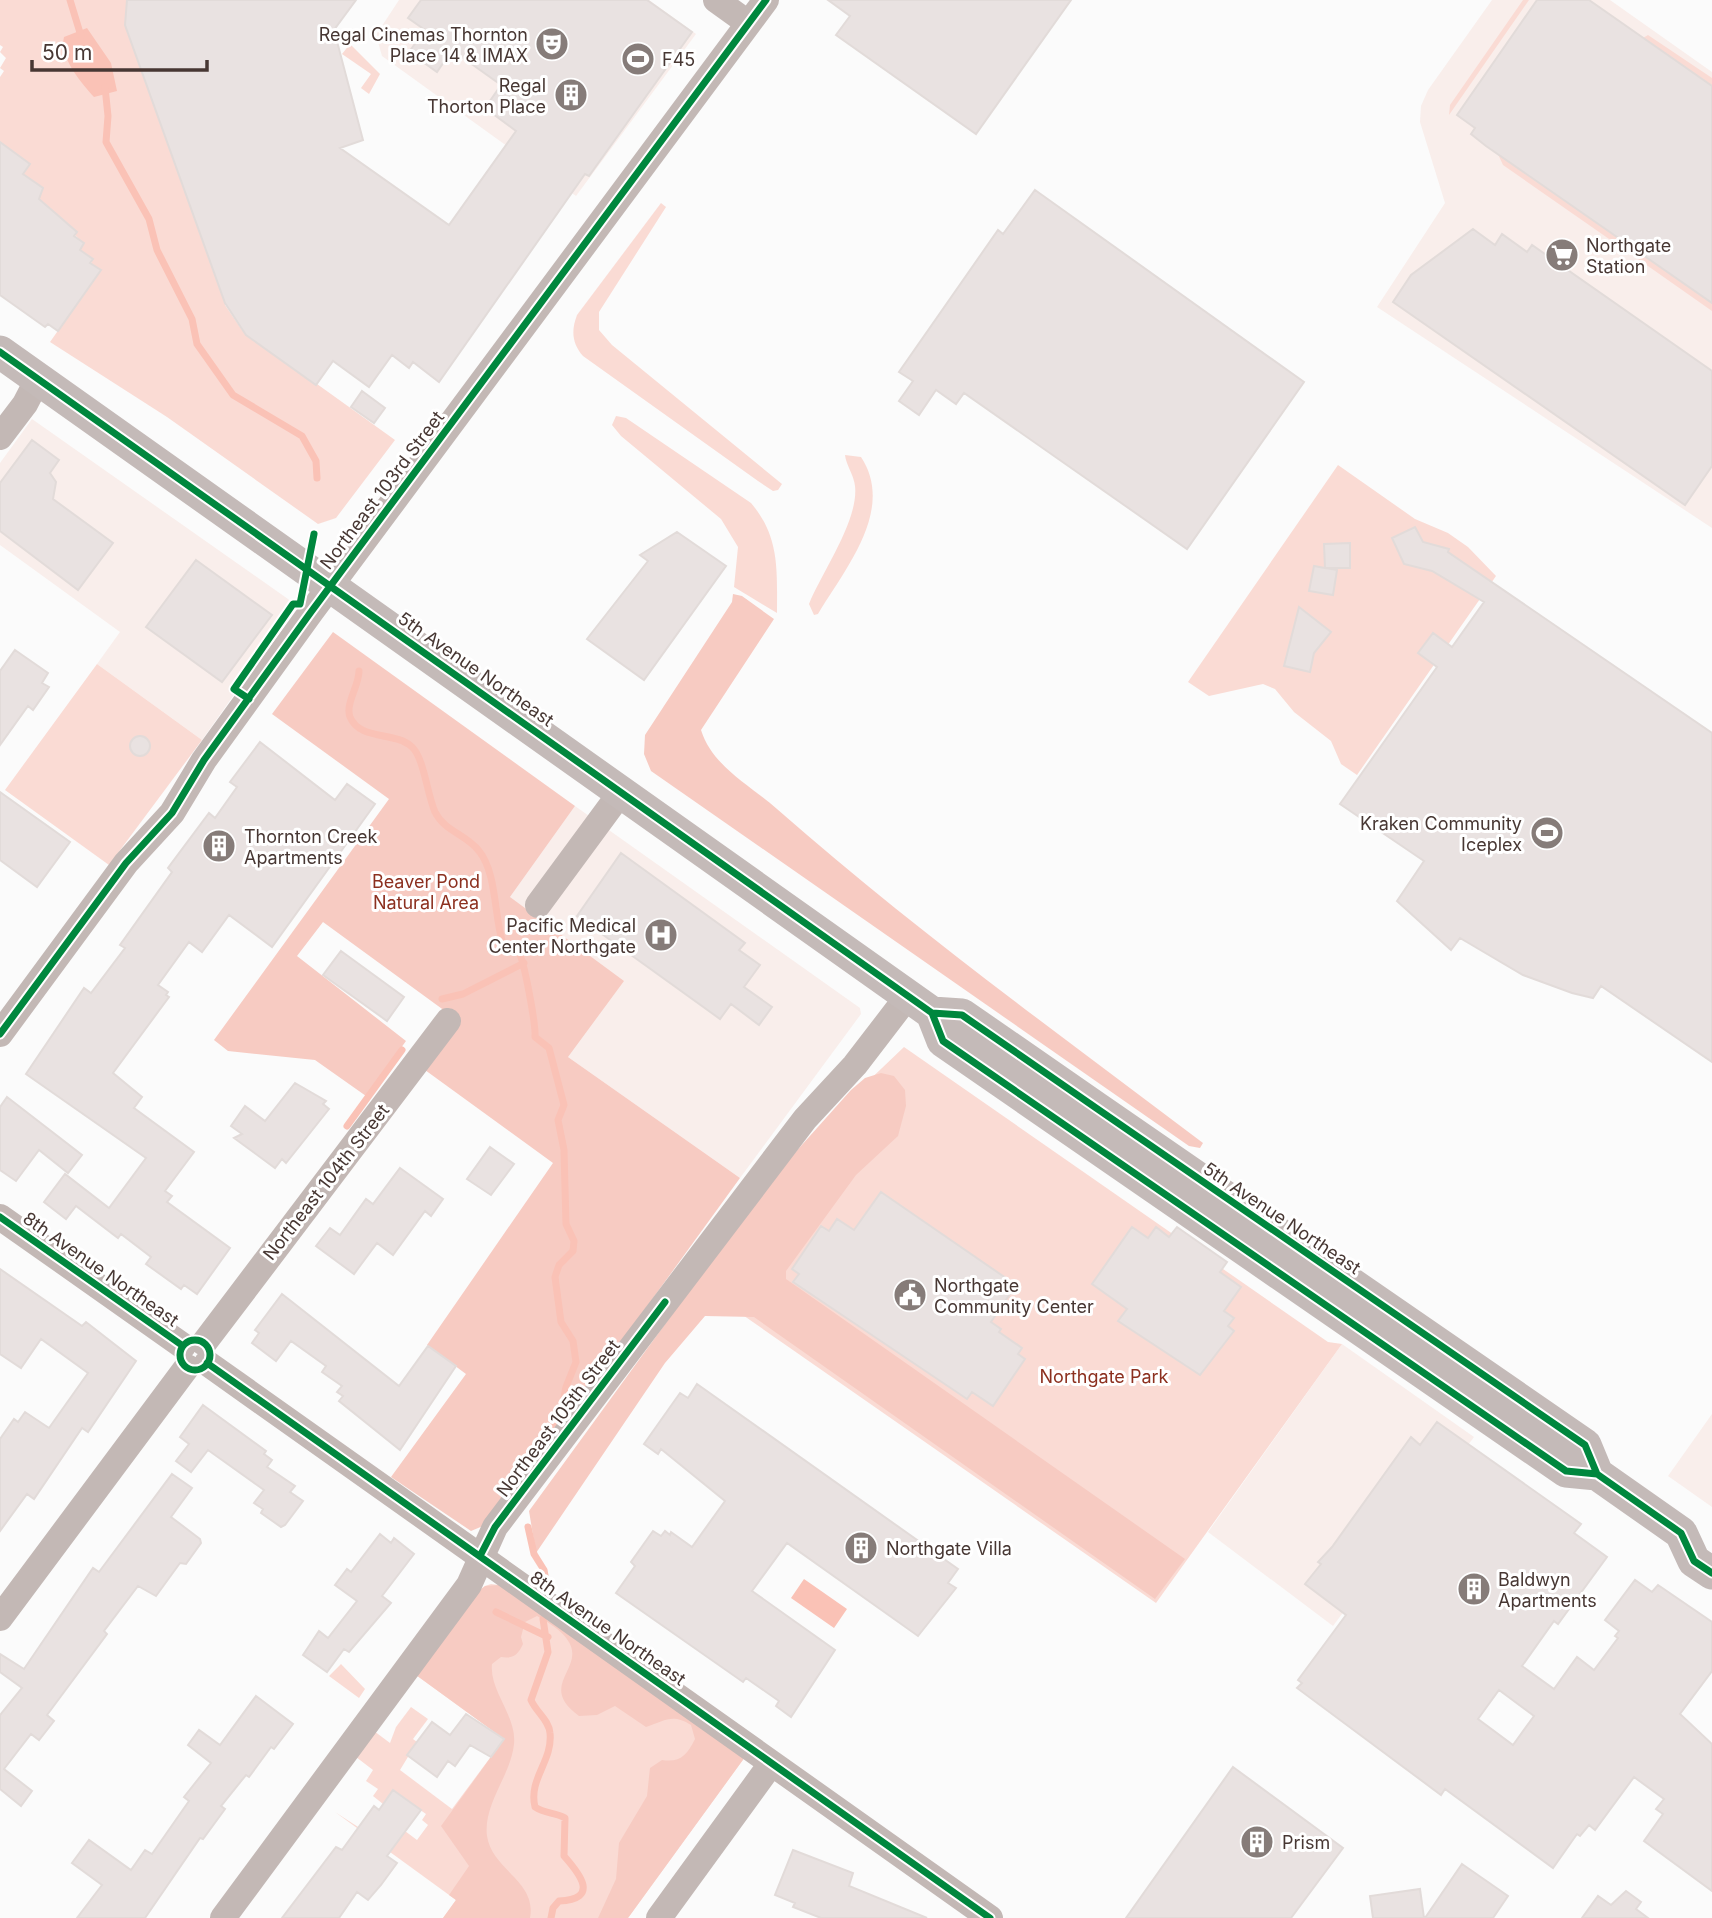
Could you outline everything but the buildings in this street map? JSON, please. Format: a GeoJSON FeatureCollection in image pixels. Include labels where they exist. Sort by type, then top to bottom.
{"type":"FeatureCollection","features":[{"type":"Feature","properties":{"kind":"main road","name":"5th Avenue Northeast"},"geometry":{"type":"LineString","coordinates":[[0,352],[920,1004],[943,1041],[1201,1221],[1252,1252],[1566,1471],[1597,1474],[1697,1534],[1695,1561],[1712,1573]]}},
{"type":"Feature","properties":{"kind":"street"},"geometry":{"type":"LineString","coordinates":[[716,0],[748,23]]}},
{"type":"Feature","properties":{"kind":"street","name":"Northeast 103rd Street"},"geometry":{"type":"LineString","coordinates":[[0,1034],[119,873],[172,813],[204,760],[330,585],[766,0]]}},
{"type":"Feature","properties":{"kind":"street"},"geometry":{"type":"LineString","coordinates":[[0,437],[25,404],[38,379]]}},
{"type":"Feature","properties":{"kind":"street"},"geometry":{"type":"LineString","coordinates":[[538,905],[622,791]]}},
{"type":"Feature","properties":{"kind":"street","name":"Northeast 105th Street"},"geometry":{"type":"LineString","coordinates":[[223,1918],[468,1585],[495,1527],[665,1302],[805,1119],[855,1065],[920,1004]]}},
{"type":"Feature","properties":{"kind":"street","name":"Northeast 104th Street"},"geometry":{"type":"LineString","coordinates":[[0,1618],[448,1021]]}},
{"type":"Feature","properties":{"kind":"street","name":"8th Avenue Northeast"},"geometry":{"type":"LineString","coordinates":[[0,1217],[990,1918]]}},
{"type":"Feature","properties":{"kind":"street"},"geometry":{"type":"LineString","coordinates":[[659,1918],[771,1764]]}},
{"type":"Feature","properties":{"kind":"shaded area","name":"Regal Thorton Place"},"geometry":{"type":"Polygon","coordinates":[[[399,0],[649,0],[696,34],[576,196],[382,56],[376,35],[399,0]]]}},
{"type":"Feature","properties":{"kind":"shaded area","name":"Northgate Station"},"geometry":{"type":"Polygon","coordinates":[[[1492,0],[1610,0],[1712,72],[1712,528],[1377,307],[1445,203],[1420,122],[1421,106],[1428,90],[1492,0]]]}},
{"type":"Feature","properties":{"kind":"shaded area"},"geometry":{"type":"Polygon","coordinates":[[[87,28],[111,63],[117,91],[94,97],[68,61],[63,45],[64,37],[87,28]]]}},
{"type":"Feature","properties":{"kind":"shaded area"},"geometry":{"type":"Polygon","coordinates":[[[32,419],[296,607],[202,740],[97,664],[120,632],[0,545],[0,463],[32,419]]]}},
{"type":"Feature","properties":{"kind":"shaded area"},"geometry":{"type":"Polygon","coordinates":[[[575,806],[860,1008],[861,1014],[740,1178],[568,1057],[510,897],[575,806]]]}},
{"type":"Feature","properties":{"kind":"shaded area"},"geometry":{"type":"Polygon","coordinates":[[[1342,1344],[1474,1437],[1333,1626],[1208,1532],[1342,1344]]]}},
{"type":"Feature","properties":{"kind":"shaded area"},"geometry":{"type":"Polygon","coordinates":[[[1712,1414],[1712,1507],[1668,1476],[1712,1414]]]}},
{"type":"Feature","properties":{"kind":"shaded area"},"geometry":{"type":"Polygon","coordinates":[[[804,1579],[847,1609],[834,1628],[791,1598],[804,1579]]]}},
{"type":"Feature","properties":{"kind":"green space"},"geometry":{"type":"Polygon","coordinates":[[[0,0],[127,0],[126,6],[132,7],[127,31],[220,289],[232,300],[225,305],[242,330],[395,440],[336,518],[318,524],[167,417],[50,342],[100,271],[91,263],[93,259],[80,250],[84,243],[46,210],[48,206],[39,199],[43,188],[23,174],[29,163],[0,142],[0,77],[4,71],[0,68],[6,58],[0,52],[3,47],[0,45],[0,0]]]}},
{"type":"Feature","properties":{"kind":"green space"},"geometry":{"type":"Polygon","coordinates":[[[1523,0],[1529,0],[1449,115],[1450,105],[1523,0]]]}},
{"type":"Feature","properties":{"kind":"green space"},"geometry":{"type":"Polygon","coordinates":[[[1648,35],[1712,78],[1712,86],[1643,38],[1648,35]]]}},
{"type":"Feature","properties":{"kind":"green space"},"geometry":{"type":"Polygon","coordinates":[[[350,44],[380,74],[369,94],[361,88],[371,74],[342,54],[350,44]]]}},
{"type":"Feature","properties":{"kind":"green space"},"geometry":{"type":"Polygon","coordinates":[[[1497,152],[1626,243],[1622,248],[1503,165],[1497,152]]]}},
{"type":"Feature","properties":{"kind":"green space"},"geometry":{"type":"Polygon","coordinates":[[[661,203],[666,207],[599,312],[599,330],[612,345],[782,484],[778,490],[773,491],[758,481],[583,356],[575,342],[573,332],[577,315],[661,203]]]}},
{"type":"Feature","properties":{"kind":"green space"},"geometry":{"type":"Polygon","coordinates":[[[1632,247],[1712,303],[1712,311],[1628,252],[1632,247]]]}},
{"type":"Feature","properties":{"kind":"green space"},"geometry":{"type":"Polygon","coordinates":[[[616,416],[626,418],[751,503],[772,542],[777,613],[734,587],[738,547],[721,519],[621,436],[612,425],[616,416]]]}},
{"type":"Feature","properties":{"kind":"green space"},"geometry":{"type":"Polygon","coordinates":[[[845,455],[861,457],[870,477],[873,498],[870,518],[852,559],[818,614],[814,615],[809,604],[846,530],[855,500],[855,486],[845,455]]]}},
{"type":"Feature","properties":{"kind":"green space"},"geometry":{"type":"Polygon","coordinates":[[[1338,465],[1415,519],[1448,533],[1468,547],[1496,576],[1357,775],[1341,764],[1331,741],[1294,712],[1275,689],[1263,684],[1209,696],[1188,682],[1338,465]]]}},
{"type":"Feature","properties":{"kind":"green space"},"geometry":{"type":"Polygon","coordinates":[[[733,594],[742,596],[774,619],[701,730],[714,754],[733,774],[880,896],[1203,1143],[1200,1148],[1189,1146],[651,771],[644,754],[645,735],[732,602],[733,594]]]}},
{"type":"Feature","properties":{"kind":"green space","name":"Beaver Pond Natural Area"},"geometry":{"type":"Polygon","coordinates":[[[333,632],[575,806],[510,897],[624,981],[568,1057],[740,1178],[490,1523],[471,1531],[391,1477],[466,1374],[427,1345],[553,1163],[425,1070],[460,1022],[323,922],[297,956],[406,1041],[366,1096],[315,1060],[228,1051],[214,1040],[389,799],[272,714],[333,632]]]}},
{"type":"Feature","properties":{"kind":"green space"},"geometry":{"type":"Polygon","coordinates":[[[97,664],[202,740],[109,865],[5,790],[97,664]]]}},
{"type":"Feature","properties":{"kind":"green space","name":"Northgate Park"},"geometry":{"type":"Polygon","coordinates":[[[904,1047],[1328,1342],[1342,1344],[1156,1603],[704,1288],[860,1089],[904,1047]]]}},
{"type":"Feature","properties":{"kind":"green space"},"geometry":{"type":"Polygon","coordinates":[[[881,1073],[894,1076],[905,1090],[906,1106],[898,1136],[856,1175],[786,1271],[786,1279],[1185,1559],[1155,1599],[754,1317],[705,1316],[665,1363],[536,1553],[529,1511],[767,1184],[851,1090],[865,1078],[881,1073]]]}},
{"type":"Feature","properties":{"kind":"green space"},"geometry":{"type":"Polygon","coordinates":[[[499,1585],[745,1757],[628,1918],[443,1918],[456,1900],[335,1812],[392,1849],[405,1831],[417,1840],[428,1825],[422,1820],[426,1814],[393,1791],[383,1804],[373,1796],[378,1789],[366,1781],[373,1770],[356,1757],[374,1731],[390,1743],[396,1727],[411,1707],[428,1719],[413,1739],[417,1742],[400,1770],[452,1809],[504,1739],[416,1675],[485,1586],[499,1585]]]}},
{"type":"Feature","properties":{"kind":"green space"},"geometry":{"type":"Polygon","coordinates":[[[499,1585],[745,1757],[628,1918],[598,1918],[616,1879],[619,1843],[647,1796],[650,1768],[662,1760],[678,1759],[686,1753],[695,1739],[691,1725],[673,1719],[646,1727],[615,1706],[597,1715],[579,1716],[565,1702],[561,1690],[572,1657],[571,1645],[560,1632],[537,1616],[525,1622],[521,1637],[523,1644],[517,1653],[512,1657],[501,1657],[492,1664],[495,1684],[511,1723],[514,1744],[487,1824],[491,1848],[527,1894],[530,1918],[443,1918],[456,1900],[449,1895],[469,1866],[441,1826],[504,1739],[416,1675],[477,1592],[485,1586],[499,1585]]]}},
{"type":"Feature","properties":{"kind":"green space"},"geometry":{"type":"Polygon","coordinates":[[[341,1664],[365,1689],[359,1698],[329,1676],[341,1664]]]}},
{"type":"Feature","properties":{"kind":"waterway"},"geometry":{"type":"LineString","coordinates":[[70,0],[81,36]]}},
{"type":"Feature","properties":{"kind":"waterway"},"geometry":{"type":"LineString","coordinates":[[105,87],[108,116],[106,142],[149,219],[157,250],[192,319],[197,344],[233,395],[302,436],[316,461],[317,478]]}},
{"type":"Feature","properties":{"kind":"waterway"},"geometry":{"type":"LineString","coordinates":[[359,671],[349,706],[350,717],[355,725],[362,730],[397,739],[412,747],[420,759],[432,804],[439,819],[474,845],[485,860],[503,944],[517,950],[520,956],[529,993],[535,1037],[549,1048],[564,1105],[558,1120],[564,1150],[566,1224],[574,1241],[573,1251],[559,1265],[555,1277],[561,1322],[573,1341],[576,1362],[566,1387],[560,1418],[508,1490]]}},
{"type":"Feature","properties":{"kind":"waterway"},"geometry":{"type":"LineString","coordinates":[[442,999],[463,994],[524,963]]}},
{"type":"Feature","properties":{"kind":"waterway"},"geometry":{"type":"LineString","coordinates":[[347,1126],[402,1050]]}},
{"type":"Feature","properties":{"kind":"waterway"},"geometry":{"type":"LineString","coordinates":[[528,1527],[534,1554],[544,1570],[546,1581]]}},
{"type":"Feature","properties":{"kind":"waterway"},"geometry":{"type":"LineString","coordinates":[[496,1612],[548,1637]]}},
{"type":"Feature","properties":{"kind":"waterway"},"geometry":{"type":"LineString","coordinates":[[543,1619],[548,1652],[531,1700],[547,1724],[550,1743],[537,1779],[535,1807],[565,1818],[564,1856],[583,1884],[583,1891],[579,1896],[559,1901],[553,1908],[551,1918]]}},
{"type":"Feature","properties":{"kind":"cycle path"},"geometry":{"type":"LineString","coordinates":[[0,1034],[126,863],[172,813],[204,760],[311,612],[766,0]]}},
{"type":"Feature","properties":{"kind":"cycle path"},"geometry":{"type":"LineString","coordinates":[[0,352],[932,1013],[943,1041],[1566,1471],[1597,1474],[1681,1533],[1694,1561],[1712,1573]]}},
{"type":"Feature","properties":{"kind":"cycle path"},"geometry":{"type":"LineString","coordinates":[[249,699],[234,689],[293,604],[300,604],[314,534]]}},
{"type":"Feature","properties":{"kind":"cycle path"},"geometry":{"type":"LineString","coordinates":[[932,1013],[962,1015],[1585,1445],[1597,1474]]}},
{"type":"Feature","properties":{"kind":"cycle path"},"geometry":{"type":"LineString","coordinates":[[0,1217],[183,1346]]}},
{"type":"Feature","properties":{"kind":"cycle path"},"geometry":{"type":"LineString","coordinates":[[480,1556],[495,1527],[665,1302]]}},
{"type":"Feature","properties":{"kind":"cycle path"},"geometry":{"type":"LineString","coordinates":[[195,1340],[205,1345],[210,1355],[205,1365],[195,1370],[185,1365],[180,1355],[185,1345],[195,1340]]}},
{"type":"Feature","properties":{"kind":"cycle path"},"geometry":{"type":"LineString","coordinates":[[207,1363],[990,1918]]}},
{"type":"Feature","properties":{"kind":"place","name":"Regal Cinemas Thornton Place 14 & IMAX"},"geometry":{"type":"Point","coordinates":[552,44]}},
{"type":"Feature","properties":{"kind":"place","name":"F45"},"geometry":{"type":"Point","coordinates":[638,59]}},
{"type":"Feature","properties":{"kind":"place","name":"Regal Thorton Place"},"geometry":{"type":"Point","coordinates":[571,95]}},
{"type":"Feature","properties":{"kind":"place","name":"Northgate Station"},"geometry":{"type":"Point","coordinates":[1562,255]}},
{"type":"Feature","properties":{"kind":"place","name":"Kraken Community Iceplex"},"geometry":{"type":"Point","coordinates":[1547,833]}},
{"type":"Feature","properties":{"kind":"place","name":"Thornton Creek Apartments"},"geometry":{"type":"Point","coordinates":[219,846]}},
{"type":"Feature","properties":{"kind":"place","name":"Pacific Medical Center Northgate"},"geometry":{"type":"Point","coordinates":[661,935]}},
{"type":"Feature","properties":{"kind":"place","name":"Northgate Community Center"},"geometry":{"type":"Point","coordinates":[910,1295]}},
{"type":"Feature","properties":{"kind":"place","name":"Northgate Villa"},"geometry":{"type":"Point","coordinates":[861,1548]}},
{"type":"Feature","properties":{"kind":"place","name":"Baldwyn Apartments"},"geometry":{"type":"Point","coordinates":[1474,1589]}},
{"type":"Feature","properties":{"kind":"place","name":"Prism"},"geometry":{"type":"Point","coordinates":[1257,1842]}}]}
